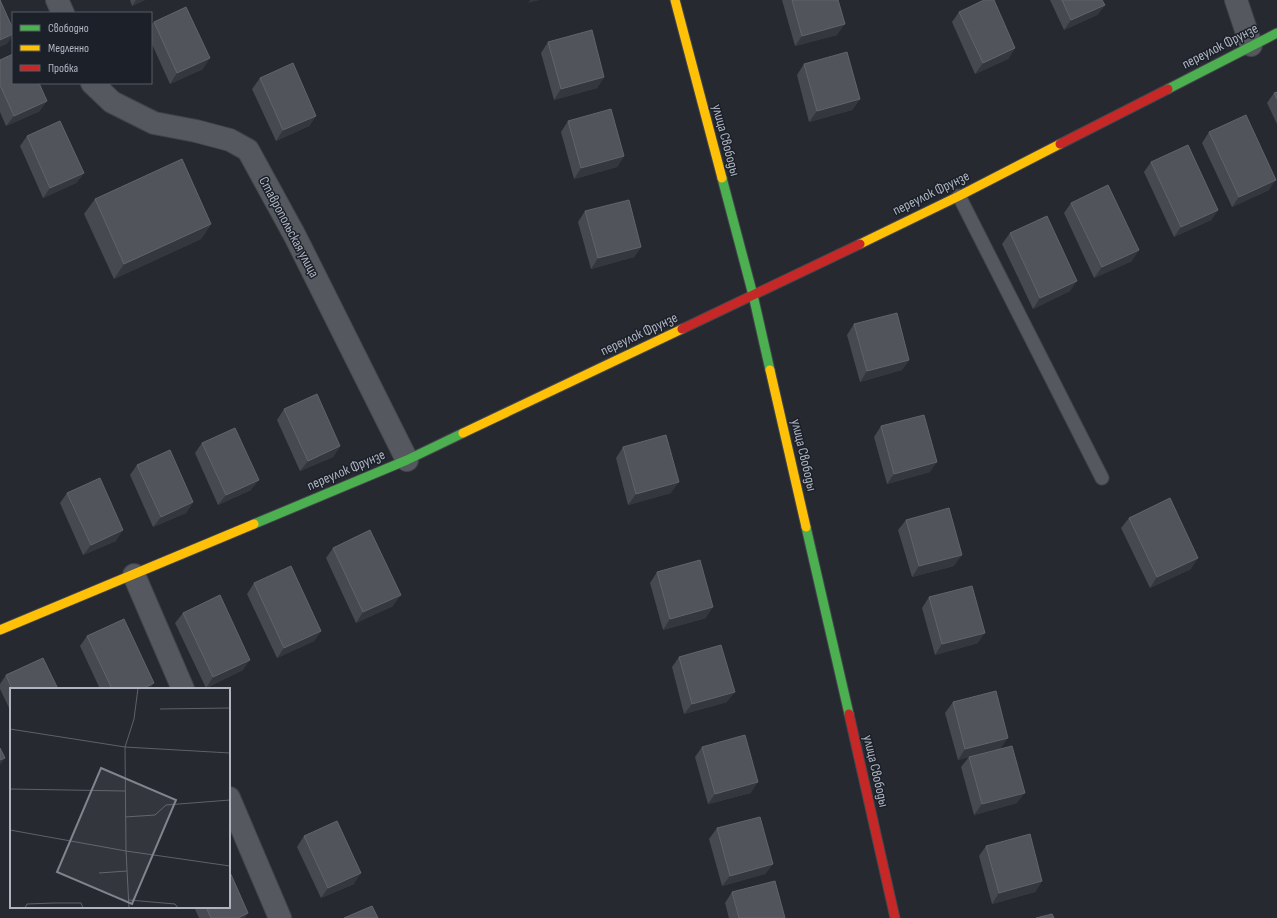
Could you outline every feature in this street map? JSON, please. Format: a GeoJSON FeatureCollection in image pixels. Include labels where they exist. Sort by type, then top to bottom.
{"type":"FeatureCollection","features":[{"type":"Feature","properties":{"kind":"main road","name":"улица Свободы"},"geometry":{"type":"LineString","coordinates":[[675,0],[753,295],[895,918]]}},
{"type":"Feature","properties":{"kind":"main road","name":"переулок Фрунзе"},"geometry":{"type":"LineString","coordinates":[[0,630],[407,460],[959,196],[1277,33]]}},
{"type":"Feature","properties":{"kind":"street"},"geometry":{"type":"LineString","coordinates":[[57,0],[63,12]]}},
{"type":"Feature","properties":{"kind":"street"},"geometry":{"type":"LineString","coordinates":[[1236,0],[1251,45]]}},
{"type":"Feature","properties":{"kind":"street","name":"Ставропольская улица"},"geometry":{"type":"LineString","coordinates":[[93,84],[112,102],[154,123],[196,131],[230,140],[248,150],[295,236],[407,460]]}},
{"type":"Feature","properties":{"kind":"street"},"geometry":{"type":"LineString","coordinates":[[134,575],[183,688]]}},
{"type":"Feature","properties":{"kind":"street"},"geometry":{"type":"LineString","coordinates":[[230,800],[280,918]]}},
{"type":"Feature","properties":{"kind":"lane"},"geometry":{"type":"LineString","coordinates":[[959,196],[1102,478]]}},
{"type":"Feature","properties":{"kind":"building"},"geometry":{"type":"Polygon","coordinates":[[[0,0],[12,27],[12,34],[0,40],[0,0]]]}},
{"type":"Feature","properties":{"kind":"building"},"geometry":{"type":"Polygon","coordinates":[[[792,0],[838,0],[845,24],[802,36],[792,0]]]}},
{"type":"Feature","properties":{"kind":"building"},"geometry":{"type":"Polygon","coordinates":[[[984,0],[994,0],[1015,48],[983,63],[959,12],[984,0]]]}},
{"type":"Feature","properties":{"kind":"building"},"geometry":{"type":"Polygon","coordinates":[[[1062,0],[1102,0],[1105,5],[1071,20],[1062,0]]]}},
{"type":"Feature","properties":{"kind":"building"},"geometry":{"type":"Polygon","coordinates":[[[186,7],[210,58],[177,73],[154,22],[186,7]]]}},
{"type":"Feature","properties":{"kind":"building"},"geometry":{"type":"Polygon","coordinates":[[[592,30],[604,77],[561,89],[548,42],[592,30]]]}},
{"type":"Feature","properties":{"kind":"building"},"geometry":{"type":"Polygon","coordinates":[[[847,52],[860,99],[817,111],[804,64],[847,52]]]}},
{"type":"Feature","properties":{"kind":"building"},"geometry":{"type":"Polygon","coordinates":[[[12,54],[12,84],[39,84],[47,101],[14,116],[0,85],[0,60],[12,54]]]}},
{"type":"Feature","properties":{"kind":"building"},"geometry":{"type":"Polygon","coordinates":[[[293,63],[316,116],[283,130],[260,78],[293,63]]]}},
{"type":"Feature","properties":{"kind":"building"},"geometry":{"type":"Polygon","coordinates":[[[1277,92],[1277,99],[1274,93],[1277,92]]]}},
{"type":"Feature","properties":{"kind":"building"},"geometry":{"type":"Polygon","coordinates":[[[611,109],[624,156],[581,168],[568,121],[611,109]]]}},
{"type":"Feature","properties":{"kind":"building"},"geometry":{"type":"Polygon","coordinates":[[[1246,115],[1276,180],[1239,197],[1209,132],[1246,115]]]}},
{"type":"Feature","properties":{"kind":"building"},"geometry":{"type":"Polygon","coordinates":[[[60,121],[84,173],[50,188],[27,136],[60,121]]]}},
{"type":"Feature","properties":{"kind":"building"},"geometry":{"type":"Polygon","coordinates":[[[1188,145],[1218,210],[1181,227],[1151,162],[1188,145]]]}},
{"type":"Feature","properties":{"kind":"building"},"geometry":{"type":"Polygon","coordinates":[[[182,159],[211,224],[124,264],[95,199],[182,159]]]}},
{"type":"Feature","properties":{"kind":"building"},"geometry":{"type":"Polygon","coordinates":[[[1108,185],[1139,250],[1102,267],[1071,203],[1108,185]]]}},
{"type":"Feature","properties":{"kind":"building"},"geometry":{"type":"Polygon","coordinates":[[[629,200],[641,247],[598,258],[585,211],[629,200]]]}},
{"type":"Feature","properties":{"kind":"building"},"geometry":{"type":"Polygon","coordinates":[[[1047,216],[1077,281],[1040,298],[1010,233],[1047,216]]]}},
{"type":"Feature","properties":{"kind":"building"},"geometry":{"type":"Polygon","coordinates":[[[897,313],[909,360],[867,371],[854,324],[897,313]]]}},
{"type":"Feature","properties":{"kind":"building"},"geometry":{"type":"Polygon","coordinates":[[[317,394],[340,446],[308,461],[284,409],[317,394]]]}},
{"type":"Feature","properties":{"kind":"building"},"geometry":{"type":"Polygon","coordinates":[[[924,415],[937,462],[894,474],[881,426],[924,415]]]}},
{"type":"Feature","properties":{"kind":"building"},"geometry":{"type":"Polygon","coordinates":[[[235,428],[259,480],[226,495],[202,443],[235,428]]]}},
{"type":"Feature","properties":{"kind":"building"},"geometry":{"type":"Polygon","coordinates":[[[666,435],[679,482],[636,494],[623,447],[666,435]]]}},
{"type":"Feature","properties":{"kind":"building"},"geometry":{"type":"Polygon","coordinates":[[[170,450],[193,502],[161,517],[137,465],[170,450]]]}},
{"type":"Feature","properties":{"kind":"building"},"geometry":{"type":"Polygon","coordinates":[[[100,478],[123,530],[91,545],[67,493],[100,478]]]}},
{"type":"Feature","properties":{"kind":"building"},"geometry":{"type":"Polygon","coordinates":[[[1170,498],[1198,558],[1157,577],[1129,518],[1170,498]]]}},
{"type":"Feature","properties":{"kind":"building"},"geometry":{"type":"Polygon","coordinates":[[[949,508],[962,555],[919,566],[906,520],[949,508]]]}},
{"type":"Feature","properties":{"kind":"building"},"geometry":{"type":"Polygon","coordinates":[[[370,530],[401,595],[363,612],[333,548],[370,530]]]}},
{"type":"Feature","properties":{"kind":"building"},"geometry":{"type":"Polygon","coordinates":[[[700,560],[713,607],[670,619],[657,572],[700,560]]]}},
{"type":"Feature","properties":{"kind":"building"},"geometry":{"type":"Polygon","coordinates":[[[291,566],[321,631],[284,648],[254,583],[291,566]]]}},
{"type":"Feature","properties":{"kind":"building"},"geometry":{"type":"Polygon","coordinates":[[[972,586],[985,633],[942,644],[929,597],[972,586]]]}},
{"type":"Feature","properties":{"kind":"building"},"geometry":{"type":"Polygon","coordinates":[[[220,595],[250,660],[213,677],[183,613],[220,595]]]}},
{"type":"Feature","properties":{"kind":"building"},"geometry":{"type":"Polygon","coordinates":[[[124,619],[154,683],[144,688],[112,688],[87,636],[124,619]]]}},
{"type":"Feature","properties":{"kind":"building"},"geometry":{"type":"Polygon","coordinates":[[[721,645],[735,692],[692,704],[679,657],[721,645]]]}},
{"type":"Feature","properties":{"kind":"building"},"geometry":{"type":"Polygon","coordinates":[[[43,658],[58,688],[12,688],[6,675],[43,658]]]}},
{"type":"Feature","properties":{"kind":"building"},"geometry":{"type":"Polygon","coordinates":[[[996,691],[1008,738],[965,749],[953,702],[996,691]]]}},
{"type":"Feature","properties":{"kind":"building"},"geometry":{"type":"Polygon","coordinates":[[[745,735],[758,782],[715,794],[702,747],[745,735]]]}},
{"type":"Feature","properties":{"kind":"building"},"geometry":{"type":"Polygon","coordinates":[[[1012,746],[1025,793],[982,804],[969,757],[1012,746]]]}},
{"type":"Feature","properties":{"kind":"building"},"geometry":{"type":"Polygon","coordinates":[[[0,748],[5,758],[0,760],[0,748]]]}},
{"type":"Feature","properties":{"kind":"building"},"geometry":{"type":"Polygon","coordinates":[[[760,817],[773,864],[730,876],[717,828],[760,817]]]}},
{"type":"Feature","properties":{"kind":"building"},"geometry":{"type":"Polygon","coordinates":[[[337,821],[361,873],[328,888],[304,836],[337,821]]]}},
{"type":"Feature","properties":{"kind":"building"},"geometry":{"type":"Polygon","coordinates":[[[1030,834],[1042,881],[999,893],[986,846],[1030,834]]]}},
{"type":"Feature","properties":{"kind":"building"},"geometry":{"type":"Polygon","coordinates":[[[230,872],[248,913],[238,918],[211,918],[206,908],[230,908],[230,872]]]}},
{"type":"Feature","properties":{"kind":"building"},"geometry":{"type":"Polygon","coordinates":[[[775,881],[785,918],[739,918],[732,892],[775,881]]]}},
{"type":"Feature","properties":{"kind":"building"},"geometry":{"type":"Polygon","coordinates":[[[372,906],[378,918],[344,918],[372,906]]]}},
{"type":"Feature","properties":{"kind":"building"},"geometry":{"type":"Polygon","coordinates":[[[1052,914],[1054,918],[1036,918],[1052,914]]]}},
{"type":"Feature","properties":{"kind":"traffic: fast"},"geometry":{"type":"LineString","coordinates":[[1168,89],[1277,33]]}},
{"type":"Feature","properties":{"kind":"traffic: fast"},"geometry":{"type":"LineString","coordinates":[[722,178],[753,295],[770,370]]}},
{"type":"Feature","properties":{"kind":"traffic: fast"},"geometry":{"type":"LineString","coordinates":[[254,524],[407,460],[463,433]]}},
{"type":"Feature","properties":{"kind":"traffic: fast"},"geometry":{"type":"LineString","coordinates":[[806,527],[849,714]]}},
{"type":"Feature","properties":{"kind":"traffic: slow"},"geometry":{"type":"LineString","coordinates":[[675,0],[722,178]]}},
{"type":"Feature","properties":{"kind":"traffic: slow"},"geometry":{"type":"LineString","coordinates":[[860,244],[959,196],[1060,144]]}},
{"type":"Feature","properties":{"kind":"traffic: slow"},"geometry":{"type":"LineString","coordinates":[[463,433],[682,329]]}},
{"type":"Feature","properties":{"kind":"traffic: slow"},"geometry":{"type":"LineString","coordinates":[[770,370],[806,527]]}},
{"type":"Feature","properties":{"kind":"traffic: slow"},"geometry":{"type":"LineString","coordinates":[[0,630],[254,524]]}},
{"type":"Feature","properties":{"kind":"traffic: jam"},"geometry":{"type":"LineString","coordinates":[[1060,144],[1168,89]]}},
{"type":"Feature","properties":{"kind":"traffic: jam"},"geometry":{"type":"LineString","coordinates":[[682,329],[860,244]]}},
{"type":"Feature","properties":{"kind":"traffic: jam"},"geometry":{"type":"LineString","coordinates":[[849,714],[895,918]]}}]}
